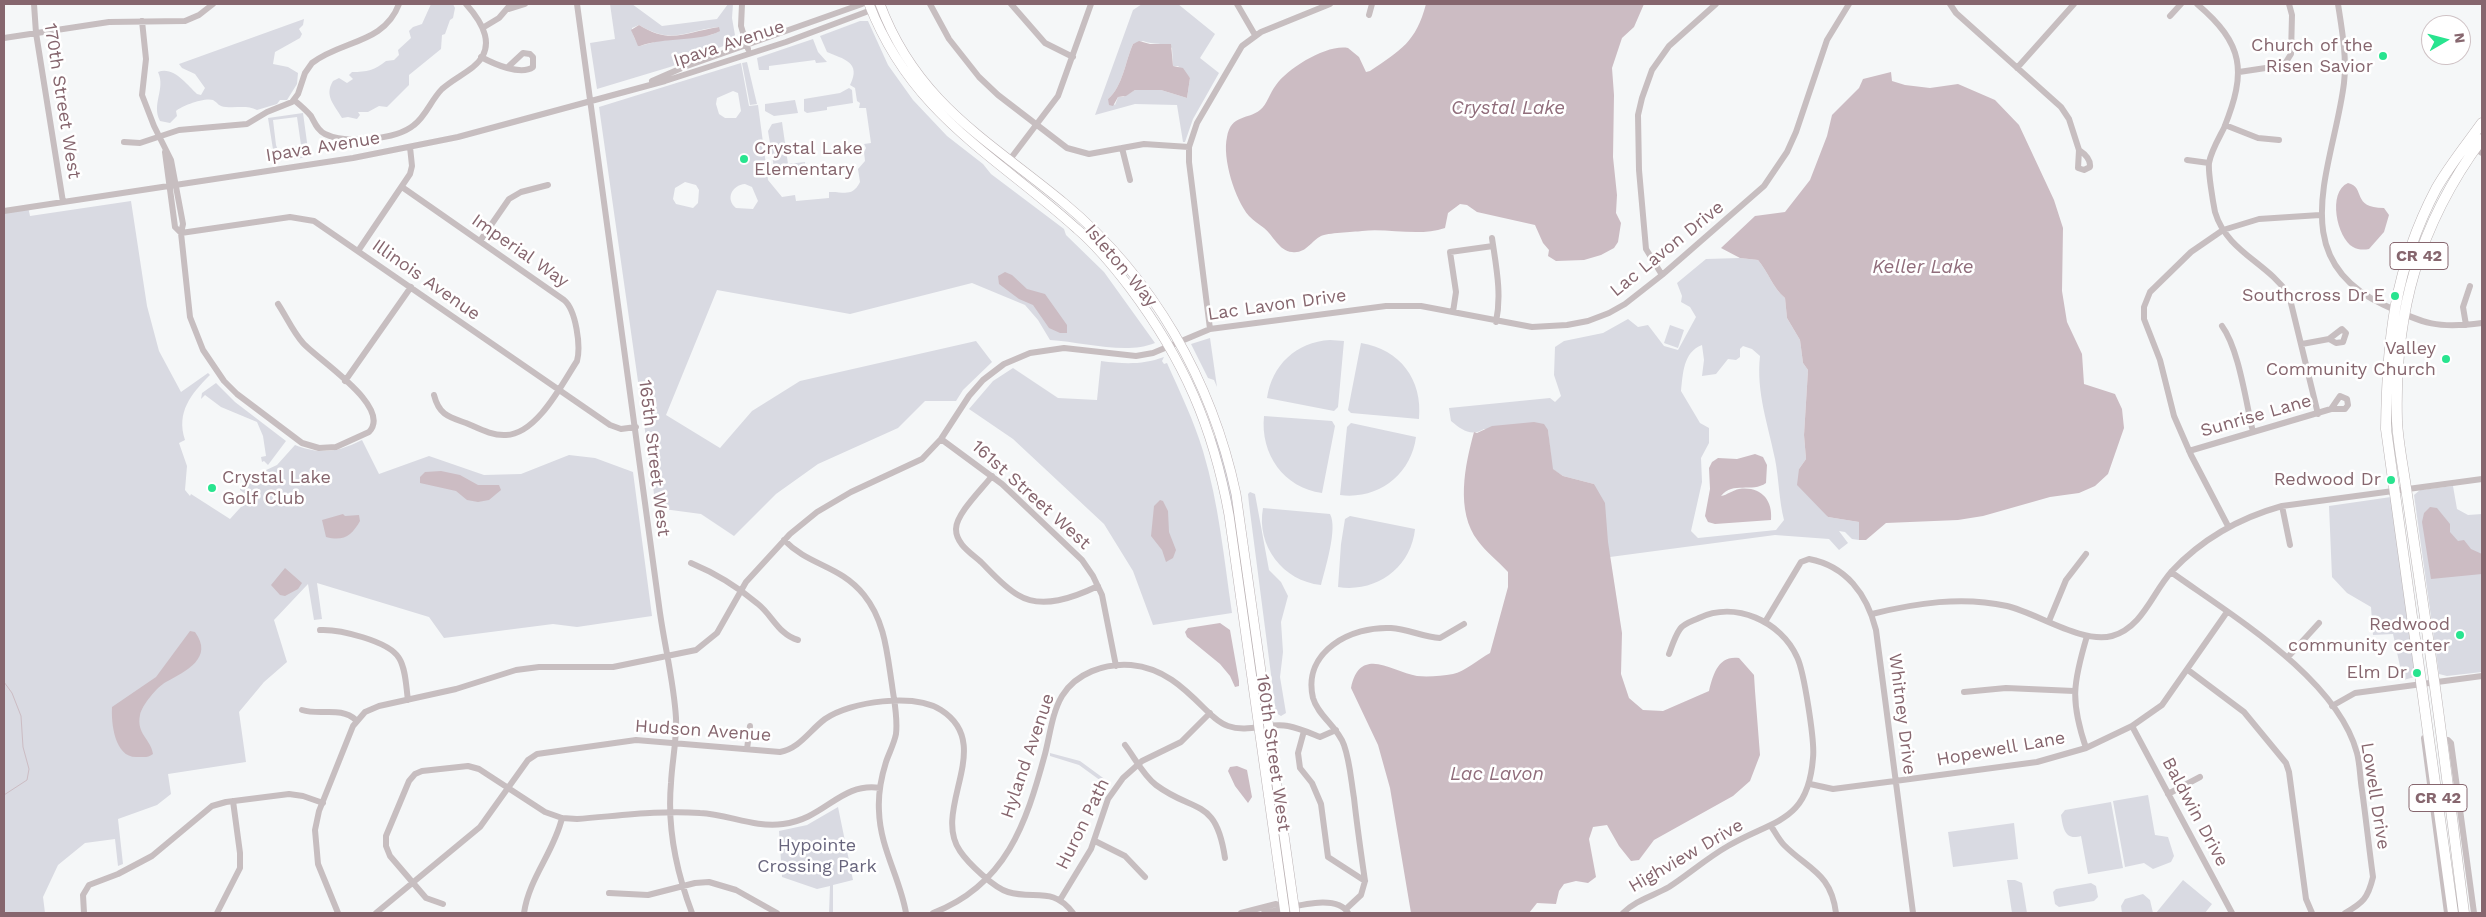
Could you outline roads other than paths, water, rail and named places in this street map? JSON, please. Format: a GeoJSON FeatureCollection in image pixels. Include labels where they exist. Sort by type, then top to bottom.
{"type":"FeatureCollection","features":[{"type":"Feature","properties":{"kind":"highway","name":"CR 42"},"geometry":{"type":"LineString","coordinates":[[2475,148],[2482,123]]}},
{"type":"Feature","properties":{"kind":"highway","name":"CR 42"},"geometry":{"type":"LineString","coordinates":[[2464,913],[2434,681],[2397,423],[2399,312],[2402,270],[2420,223],[2437,188],[2482,139]]}},
{"type":"Feature","properties":{"kind":"highway","name":"CR 42"},"geometry":{"type":"LineString","coordinates":[[2399,312],[2386,368],[2386,429],[2453,913]]}},
{"type":"Feature","properties":{"kind":"main road","name":"Isleton Way"},"geometry":{"type":"LineString","coordinates":[[881,5],[900,47],[927,87],[958,119],[1064,203],[1114,252],[1143,286],[1174,343],[1200,382],[1224,446],[1236,494],[1250,593]]}},
{"type":"Feature","properties":{"kind":"main road","name":"Isleton Way"},"geometry":{"type":"LineString","coordinates":[[870,7],[896,59],[917,89],[954,128],[1061,214],[1092,244],[1174,343],[1215,451],[1230,515],[1241,593]]}},
{"type":"Feature","properties":{"kind":"main road","name":"160th Street West"},"geometry":{"type":"LineString","coordinates":[[1241,593],[1285,910]]}},
{"type":"Feature","properties":{"kind":"main road","name":"160th Street West"},"geometry":{"type":"LineString","coordinates":[[1250,593],[1295,910]]}},
{"type":"Feature","properties":{"kind":"street","name":"170th Street West"},"geometry":{"type":"LineString","coordinates":[[34,4],[36,33],[63,202]]}},
{"type":"Feature","properties":{"kind":"street"},"geometry":{"type":"LineString","coordinates":[[4,38],[109,22],[185,21],[199,15],[213,4]]}},
{"type":"Feature","properties":{"kind":"street"},"geometry":{"type":"LineString","coordinates":[[124,142],[140,143],[158,136],[184,130],[243,125],[294,100],[305,73],[312,63],[380,31],[392,18],[399,4]]}},
{"type":"Feature","properties":{"kind":"street"},"geometry":{"type":"LineString","coordinates":[[294,100],[311,116],[319,130],[333,137],[354,140],[397,133],[416,123],[438,94],[475,65],[481,57],[486,42],[484,27],[466,4]]}},
{"type":"Feature","properties":{"kind":"street"},"geometry":{"type":"LineString","coordinates":[[484,27],[494,22],[510,7],[525,4]]}},
{"type":"Feature","properties":{"kind":"street","name":"165th Street West"},"geometry":{"type":"LineString","coordinates":[[577,4],[675,711],[675,742],[670,813],[673,845],[682,886],[692,913]]}},
{"type":"Feature","properties":{"kind":"street"},"geometry":{"type":"LineString","coordinates":[[742,4],[741,26],[749,54]]}},
{"type":"Feature","properties":{"kind":"street","name":"Ipava Avenue"},"geometry":{"type":"LineString","coordinates":[[642,86],[684,67],[862,4]]}},
{"type":"Feature","properties":{"kind":"street"},"geometry":{"type":"LineString","coordinates":[[930,4],[949,39],[970,67],[998,95],[1067,148],[1077,152],[1097,154],[1149,144],[1189,147]]}},
{"type":"Feature","properties":{"kind":"street"},"geometry":{"type":"LineString","coordinates":[[1011,4],[1045,43],[1073,57]]}},
{"type":"Feature","properties":{"kind":"street"},"geometry":{"type":"LineString","coordinates":[[1003,168],[1058,96],[1091,4]]}},
{"type":"Feature","properties":{"kind":"street"},"geometry":{"type":"LineString","coordinates":[[1237,4],[1255,35]]}},
{"type":"Feature","properties":{"kind":"street"},"geometry":{"type":"LineString","coordinates":[[1210,329],[1189,162],[1189,147],[1197,123],[1236,55],[1246,42],[1255,35],[1316,7],[1330,4]]}},
{"type":"Feature","properties":{"kind":"street"},"geometry":{"type":"LineString","coordinates":[[1369,15],[1372,4]]}},
{"type":"Feature","properties":{"kind":"street"},"geometry":{"type":"LineString","coordinates":[[1662,275],[1646,249],[1639,170],[1638,115],[1652,70],[1669,46],[1716,4]]}},
{"type":"Feature","properties":{"kind":"street","name":"Lac Lavon Drive"},"geometry":{"type":"LineString","coordinates":[[356,720],[374,707],[456,690],[516,670],[539,667],[613,667],[692,651],[710,641],[723,625],[740,591],[762,562],[784,540],[817,512],[874,480],[917,462],[941,439],[969,396],[983,380],[1004,364],[1026,354],[1064,348],[1132,357],[1146,355],[1210,329],[1386,306],[1421,306],[1496,322],[1548,327],[1588,321],[1625,304],[1662,275],[1750,199],[1777,168],[1796,132],[1827,40],[1849,4]]}},
{"type":"Feature","properties":{"kind":"street"},"geometry":{"type":"LineString","coordinates":[[1950,4],[1956,14],[2061,107],[2069,119],[2079,150]]}},
{"type":"Feature","properties":{"kind":"street"},"geometry":{"type":"LineString","coordinates":[[2018,68],[2074,4]]}},
{"type":"Feature","properties":{"kind":"street"},"geometry":{"type":"LineString","coordinates":[[2170,16],[2181,4]]}},
{"type":"Feature","properties":{"kind":"street"},"geometry":{"type":"LineString","coordinates":[[2197,4],[2226,32],[2235,52],[2239,72],[2236,94],[2209,163],[2215,211],[2223,230],[2240,252],[2269,270],[2280,281],[2289,296],[2318,414]]}},
{"type":"Feature","properties":{"kind":"street"},"geometry":{"type":"LineString","coordinates":[[2239,72],[2278,66],[2286,62],[2291,54],[2292,15],[2289,4]]}},
{"type":"Feature","properties":{"kind":"street"},"geometry":{"type":"LineString","coordinates":[[2338,4],[2345,57],[2344,83],[2320,215],[2325,243],[2337,268],[2356,289],[2399,312],[2424,323],[2444,327],[2482,323]]}},
{"type":"Feature","properties":{"kind":"street","name":"Ipava Avenue"},"geometry":{"type":"LineString","coordinates":[[4,211],[410,148],[467,135],[590,102],[749,54],[870,7],[881,5]]}},
{"type":"Feature","properties":{"kind":"street"},"geometry":{"type":"LineString","coordinates":[[142,21],[146,59],[142,95],[158,136],[172,160],[172,185],[183,224],[180,233],[188,308],[196,334],[213,366],[237,394],[297,441],[315,447],[332,447],[368,432],[374,425],[365,399],[303,343],[278,304]]}},
{"type":"Feature","properties":{"kind":"street"},"geometry":{"type":"LineString","coordinates":[[481,57],[508,67]]}},
{"type":"Feature","properties":{"kind":"street"},"geometry":{"type":"LineString","coordinates":[[2225,125],[2258,138],[2279,140]]}},
{"type":"Feature","properties":{"kind":"street"},"geometry":{"type":"LineString","coordinates":[[358,251],[412,170],[410,148]]}},
{"type":"Feature","properties":{"kind":"street"},"geometry":{"type":"LineString","coordinates":[[1122,148],[1130,180]]}},
{"type":"Feature","properties":{"kind":"street"},"geometry":{"type":"LineString","coordinates":[[2187,160],[2209,163]]}},
{"type":"Feature","properties":{"kind":"street"},"geometry":{"type":"LineString","coordinates":[[480,241],[509,199],[522,192],[548,185]]}},
{"type":"Feature","properties":{"kind":"street","name":"Imperial Way"},"geometry":{"type":"LineString","coordinates":[[402,187],[564,300],[571,308],[578,356],[558,389],[532,425],[518,433],[508,435],[494,434],[444,415],[437,406],[434,395]]}},
{"type":"Feature","properties":{"kind":"street"},"geometry":{"type":"LineString","coordinates":[[2228,526],[2189,451],[2174,416],[2160,360],[2144,319],[2144,307],[2150,292],[2191,252],[2223,230],[2259,219],[2320,215]]}},
{"type":"Feature","properties":{"kind":"street","name":"Illinois Avenue"},"geometry":{"type":"LineString","coordinates":[[180,233],[298,218],[321,225],[612,426],[624,429],[636,427]]}},
{"type":"Feature","properties":{"kind":"street"},"geometry":{"type":"LineString","coordinates":[[1453,312],[1456,292],[1450,252],[1493,242],[1499,300],[1496,322]]}},
{"type":"Feature","properties":{"kind":"street"},"geometry":{"type":"LineString","coordinates":[[2466,325],[2463,307],[2470,286]]}},
{"type":"Feature","properties":{"kind":"street"},"geometry":{"type":"LineString","coordinates":[[345,381],[410,287]]}},
{"type":"Feature","properties":{"kind":"street"},"geometry":{"type":"LineString","coordinates":[[2222,326],[2229,335],[2234,351],[2253,432]]}},
{"type":"Feature","properties":{"kind":"street"},"geometry":{"type":"LineString","coordinates":[[2302,344],[2329,339]]}},
{"type":"Feature","properties":{"kind":"street","name":"Sunrise Lane"},"geometry":{"type":"LineString","coordinates":[[2189,451],[2331,410]]}},
{"type":"Feature","properties":{"kind":"street","name":"161st Street West"},"geometry":{"type":"LineString","coordinates":[[941,439],[992,476],[1073,550],[1086,565],[1098,586],[1107,612],[1116,666]]}},
{"type":"Feature","properties":{"kind":"street"},"geometry":{"type":"LineString","coordinates":[[992,476],[957,522],[956,531],[960,543],[1011,590],[1028,600],[1044,602],[1062,599],[1098,586]]}},
{"type":"Feature","properties":{"kind":"street"},"geometry":{"type":"LineString","coordinates":[[1872,614],[1902,606],[1968,601],[2008,606],[2087,636],[2109,637],[2130,628],[2140,618],[2171,572],[2197,547],[2228,526],[2255,514],[2282,506],[2482,479]]}},
{"type":"Feature","properties":{"kind":"street"},"geometry":{"type":"LineString","coordinates":[[2282,506],[2290,545]]}},
{"type":"Feature","properties":{"kind":"street"},"geometry":{"type":"LineString","coordinates":[[784,540],[800,555],[825,565],[844,576],[865,597],[883,631],[894,701],[896,733],[880,788],[879,811],[882,835],[900,888],[906,913]]}},
{"type":"Feature","properties":{"kind":"street"},"geometry":{"type":"LineString","coordinates":[[2048,621],[2066,580],[2086,554]]}},
{"type":"Feature","properties":{"kind":"street","name":"Whitney Drive"},"geometry":{"type":"LineString","coordinates":[[1765,622],[1801,562],[1809,558],[1838,569],[1850,579],[1862,594],[1872,614],[1913,913]]}},
{"type":"Feature","properties":{"kind":"street"},"geometry":{"type":"LineString","coordinates":[[691,562],[740,591],[764,610],[783,632],[798,640]]}},
{"type":"Feature","properties":{"kind":"street","name":"Lowell Drive"},"geometry":{"type":"LineString","coordinates":[[2171,572],[2288,658],[2332,706],[2347,728],[2357,753],[2373,877],[2369,892],[2360,905],[2345,913]]}},
{"type":"Feature","properties":{"kind":"street","name":"Highview Drive"},"geometry":{"type":"LineString","coordinates":[[1623,913],[1631,905],[1668,887],[1728,845],[1771,826],[1795,809],[1810,784],[1814,756],[1802,671],[1791,646],[1765,622],[1736,612],[1706,614],[1680,629],[1669,654]]}},
{"type":"Feature","properties":{"kind":"street","name":"Hopewell Lane"},"geometry":{"type":"LineString","coordinates":[[1810,784],[1833,789],[1895,781],[2037,762],[2086,748],[2132,726],[2162,705],[2227,612]]}},
{"type":"Feature","properties":{"kind":"street"},"geometry":{"type":"LineString","coordinates":[[2288,658],[2319,623]]}},
{"type":"Feature","properties":{"kind":"street"},"geometry":{"type":"LineString","coordinates":[[1264,913],[1295,910],[1328,902],[1347,911],[1361,896],[1365,881],[1348,758],[1336,730],[1317,707],[1312,689],[1317,664],[1326,649],[1332,643],[1352,634],[1388,628],[1440,638],[1464,624]]}},
{"type":"Feature","properties":{"kind":"street"},"geometry":{"type":"LineString","coordinates":[[320,630],[337,630],[392,650],[402,662],[408,700]]}},
{"type":"Feature","properties":{"kind":"street"},"geometry":{"type":"LineString","coordinates":[[2086,748],[2076,719],[2074,691],[2087,636]]}},
{"type":"Feature","properties":{"kind":"street","name":"Hyland Avenue"},"geometry":{"type":"LineString","coordinates":[[933,913],[962,900],[988,878],[1005,856],[1026,816],[1062,696],[1082,676],[1116,666],[1141,667],[1167,676],[1228,726],[1241,729],[1288,726],[1320,737],[1336,730]]}},
{"type":"Feature","properties":{"kind":"street"},"geometry":{"type":"LineString","coordinates":[[2188,670],[2244,712],[2286,763],[2306,899],[2312,913]]}},
{"type":"Feature","properties":{"kind":"street"},"geometry":{"type":"LineString","coordinates":[[2332,706],[2355,693],[2482,676]]}},
{"type":"Feature","properties":{"kind":"street"},"geometry":{"type":"LineString","coordinates":[[1964,692],[2006,688],[2074,691]]}},
{"type":"Feature","properties":{"kind":"street","name":"Hudson Avenue"},"geometry":{"type":"LineString","coordinates":[[376,913],[480,827],[528,760],[537,754],[623,740],[675,742],[768,752],[785,751],[797,745],[836,712],[850,707],[913,700],[939,709],[953,721],[962,735],[964,756],[952,820],[952,834],[962,853],[988,878],[1005,891],[1019,895],[1043,894],[1060,900]]}},
{"type":"Feature","properties":{"kind":"street"},"geometry":{"type":"LineString","coordinates":[[302,710],[317,714],[340,711],[356,720],[316,822],[316,852],[320,871],[338,913]]}},
{"type":"Feature","properties":{"kind":"street","name":"Huron Path"},"geometry":{"type":"LineString","coordinates":[[1060,900],[1095,841],[1111,793],[1138,764],[1180,742],[1210,713]]}},
{"type":"Feature","properties":{"kind":"street"},"geometry":{"type":"LineString","coordinates":[[747,749],[750,726]]}},
{"type":"Feature","properties":{"kind":"street","name":"Baldwin Drive"},"geometry":{"type":"LineString","coordinates":[[2132,726],[2232,913]]}},
{"type":"Feature","properties":{"kind":"street"},"geometry":{"type":"LineString","coordinates":[[1304,731],[1298,753],[1300,768],[1312,784],[1320,804],[1328,857],[1365,881]]}},
{"type":"Feature","properties":{"kind":"street"},"geometry":{"type":"LineString","coordinates":[[2429,732],[2424,735],[2447,913]]}},
{"type":"Feature","properties":{"kind":"street"},"geometry":{"type":"LineString","coordinates":[[2442,741],[2448,740],[2451,743],[2474,913]]}},
{"type":"Feature","properties":{"kind":"street"},"geometry":{"type":"LineString","coordinates":[[1125,745],[1138,764],[1162,789],[1205,811],[1219,830],[1225,858]]}},
{"type":"Feature","properties":{"kind":"street"},"geometry":{"type":"LineString","coordinates":[[443,904],[426,898],[390,856],[386,841],[409,780],[415,774],[457,766],[479,769],[545,812],[562,818],[704,813],[757,824],[782,824],[817,813],[852,789],[866,786],[880,788]]}},
{"type":"Feature","properties":{"kind":"street"},"geometry":{"type":"LineString","coordinates":[[2168,794],[2200,777]]}},
{"type":"Feature","properties":{"kind":"street"},"geometry":{"type":"LineString","coordinates":[[84,913],[83,895],[92,883],[141,863],[162,849],[205,810],[233,801],[289,794],[303,796],[323,803]]}},
{"type":"Feature","properties":{"kind":"street"},"geometry":{"type":"LineString","coordinates":[[217,913],[240,868],[240,853],[233,801]]}},
{"type":"Feature","properties":{"kind":"street"},"geometry":{"type":"LineString","coordinates":[[524,913],[532,885],[554,845],[562,818]]}},
{"type":"Feature","properties":{"kind":"street"},"geometry":{"type":"LineString","coordinates":[[1771,826],[1782,844],[1826,881],[1832,892],[1836,913]]}},
{"type":"Feature","properties":{"kind":"street"},"geometry":{"type":"LineString","coordinates":[[1095,841],[1125,856],[1145,878]]}},
{"type":"Feature","properties":{"kind":"street"},"geometry":{"type":"LineString","coordinates":[[609,893],[648,895],[700,882],[724,885],[775,913]]}},
{"type":"Feature","properties":{"kind":"street"},"geometry":{"type":"LineString","coordinates":[[1060,900],[1073,913]]}},
{"type":"Feature","properties":{"kind":"street"},"geometry":{"type":"LineString","coordinates":[[1241,913],[1276,904],[1285,910]]}},
{"type":"Feature","properties":{"kind":"water","name":"Crystal Lake"},"geometry":{"type":"Polygon","coordinates":[[[1426,4],[1644,4],[1634,27],[1622,38],[1612,68],[1616,213],[1621,223],[1618,242],[1614,248],[1601,255],[1584,260],[1556,261],[1548,256],[1549,250],[1543,243],[1535,225],[1477,212],[1467,205],[1460,204],[1448,213],[1445,228],[1435,231],[1372,230],[1329,234],[1317,238],[1301,251],[1292,252],[1283,249],[1267,231],[1249,216],[1239,200],[1228,167],[1226,146],[1232,124],[1260,110],[1265,105],[1274,88],[1289,71],[1319,53],[1339,48],[1348,48],[1359,57],[1366,72],[1370,71],[1406,44],[1417,28],[1426,4]]]}},
{"type":"Feature","properties":{"kind":"water"},"geometry":{"type":"Polygon","coordinates":[[[639,25],[650,31],[669,36],[719,27],[720,31],[702,37],[659,41],[638,46],[631,30],[639,25]]]}},
{"type":"Feature","properties":{"kind":"water"},"geometry":{"type":"Polygon","coordinates":[[[1139,41],[1150,44],[1171,44],[1173,66],[1183,68],[1190,78],[1187,98],[1161,90],[1135,90],[1126,96],[1118,97],[1113,106],[1109,105],[1108,99],[1120,81],[1133,44],[1139,41]]]}},
{"type":"Feature","properties":{"kind":"water","name":"Keller Lake"},"geometry":{"type":"Polygon","coordinates":[[[1891,72],[1892,81],[1905,85],[1930,88],[1958,84],[1995,100],[2019,125],[2054,200],[2063,228],[2062,291],[2067,322],[2082,354],[2084,384],[2115,394],[2122,409],[2124,428],[2108,474],[2095,486],[2079,493],[2050,497],[1983,516],[1958,520],[1886,523],[1866,540],[1859,540],[1859,522],[1828,517],[1797,485],[1799,469],[1806,459],[1804,435],[1808,370],[1803,363],[1800,340],[1787,318],[1785,298],[1758,260],[1740,258],[1721,248],[1755,216],[1785,212],[1810,180],[1827,136],[1832,115],[1859,88],[1863,79],[1891,72]]]}},
{"type":"Feature","properties":{"kind":"water"},"geometry":{"type":"Polygon","coordinates":[[[2348,183],[2357,189],[2367,205],[2384,208],[2389,215],[2384,232],[2369,249],[2361,250],[2353,247],[2347,242],[2339,225],[2336,205],[2342,188],[2348,183]]]}},
{"type":"Feature","properties":{"kind":"water"},"geometry":{"type":"Polygon","coordinates":[[[1005,272],[1012,275],[1027,289],[1045,294],[1067,325],[1067,333],[1060,333],[1049,328],[1033,305],[1019,299],[999,284],[998,276],[1005,272]]]}},
{"type":"Feature","properties":{"kind":"water","name":"Lac Lavon"},"geometry":{"type":"Polygon","coordinates":[[[1534,422],[1544,424],[1548,430],[1553,469],[1563,476],[1594,484],[1605,503],[1608,542],[1622,633],[1621,674],[1629,698],[1643,710],[1663,711],[1709,691],[1712,679],[1721,663],[1732,658],[1739,658],[1754,675],[1760,755],[1750,781],[1733,796],[1654,840],[1639,860],[1631,861],[1619,846],[1607,825],[1593,827],[1589,839],[1596,877],[1588,883],[1576,881],[1564,884],[1559,891],[1556,904],[1537,903],[1529,913],[1411,913],[1390,788],[1378,745],[1351,688],[1355,675],[1362,667],[1370,664],[1379,664],[1417,676],[1440,676],[1462,671],[1490,653],[1508,587],[1508,572],[1481,545],[1471,529],[1466,516],[1464,502],[1465,473],[1474,432],[1477,433],[1492,426],[1534,422]]]}},
{"type":"Feature","properties":{"kind":"water"},"geometry":{"type":"Polygon","coordinates":[[[1755,454],[1763,457],[1767,465],[1766,483],[1761,486],[1731,489],[1721,496],[1739,489],[1759,492],[1770,506],[1771,520],[1715,524],[1708,522],[1705,516],[1710,489],[1709,468],[1712,462],[1718,458],[1737,459],[1755,454]]]}},
{"type":"Feature","properties":{"kind":"water"},"geometry":{"type":"Polygon","coordinates":[[[441,471],[460,475],[478,485],[499,485],[501,490],[489,500],[478,502],[467,500],[456,491],[420,483],[420,477],[425,472],[441,471]]]}},
{"type":"Feature","properties":{"kind":"water"},"geometry":{"type":"Polygon","coordinates":[[[1160,500],[1163,501],[1168,511],[1169,532],[1176,550],[1173,558],[1166,562],[1162,550],[1151,536],[1154,506],[1160,500]]]}},
{"type":"Feature","properties":{"kind":"water"},"geometry":{"type":"Polygon","coordinates":[[[2430,507],[2437,508],[2450,524],[2450,532],[2458,541],[2464,540],[2471,549],[2482,554],[2482,574],[2431,579],[2422,522],[2424,513],[2430,507]]]}},
{"type":"Feature","properties":{"kind":"water"},"geometry":{"type":"Polygon","coordinates":[[[343,514],[345,516],[359,515],[360,521],[350,534],[343,538],[326,537],[322,520],[343,514]]]}},
{"type":"Feature","properties":{"kind":"water"},"geometry":{"type":"Polygon","coordinates":[[[285,568],[302,583],[298,589],[285,596],[280,595],[271,585],[285,568]]]}},
{"type":"Feature","properties":{"kind":"water"},"geometry":{"type":"Polygon","coordinates":[[[1220,623],[1230,630],[1239,686],[1235,687],[1230,676],[1220,664],[1187,637],[1185,632],[1188,628],[1220,623]]]}},
{"type":"Feature","properties":{"kind":"water"},"geometry":{"type":"Polygon","coordinates":[[[190,631],[195,632],[200,641],[201,649],[195,663],[158,688],[141,711],[140,727],[150,744],[153,754],[146,757],[130,756],[119,747],[116,739],[112,722],[112,707],[156,677],[190,631]]]}},
{"type":"Feature","properties":{"kind":"water"},"geometry":{"type":"Polygon","coordinates":[[[1237,766],[1247,770],[1252,797],[1248,803],[1235,786],[1228,771],[1230,767],[1237,766]]]}},
{"type":"Feature","properties":{"kind":"waterway"},"geometry":{"type":"LineString","coordinates":[[4,682],[12,693],[21,716],[23,747],[29,769],[27,780],[4,795]]}},
{"type":"Feature","properties":{"kind":"place","name":"Church of the Risen Savior"},"geometry":{"type":"Point","coordinates":[2383,56]}},
{"type":"Feature","properties":{"kind":"place","name":"Crystal Lake Elementary"},"geometry":{"type":"Point","coordinates":[744,159]}},
{"type":"Feature","properties":{"kind":"place","name":"Southcross Dr E"},"geometry":{"type":"Point","coordinates":[2395,296]}},
{"type":"Feature","properties":{"kind":"place","name":"Valley Community Church"},"geometry":{"type":"Point","coordinates":[2446,359]}},
{"type":"Feature","properties":{"kind":"place","name":"Redwood Dr"},"geometry":{"type":"Point","coordinates":[2391,480]}},
{"type":"Feature","properties":{"kind":"place","name":"Crystal Lake Golf Club"},"geometry":{"type":"Point","coordinates":[212,488]}},
{"type":"Feature","properties":{"kind":"place","name":"Redwood community center"},"geometry":{"type":"Point","coordinates":[2460,635]}},
{"type":"Feature","properties":{"kind":"place","name":"Elm Dr"},"geometry":{"type":"Point","coordinates":[2417,673]}},
{"type":"Feature","properties":{"kind":"park label","name":"Hypointe Crossing Park"},"geometry":{"type":"Point","coordinates":[817,856]}}]}
